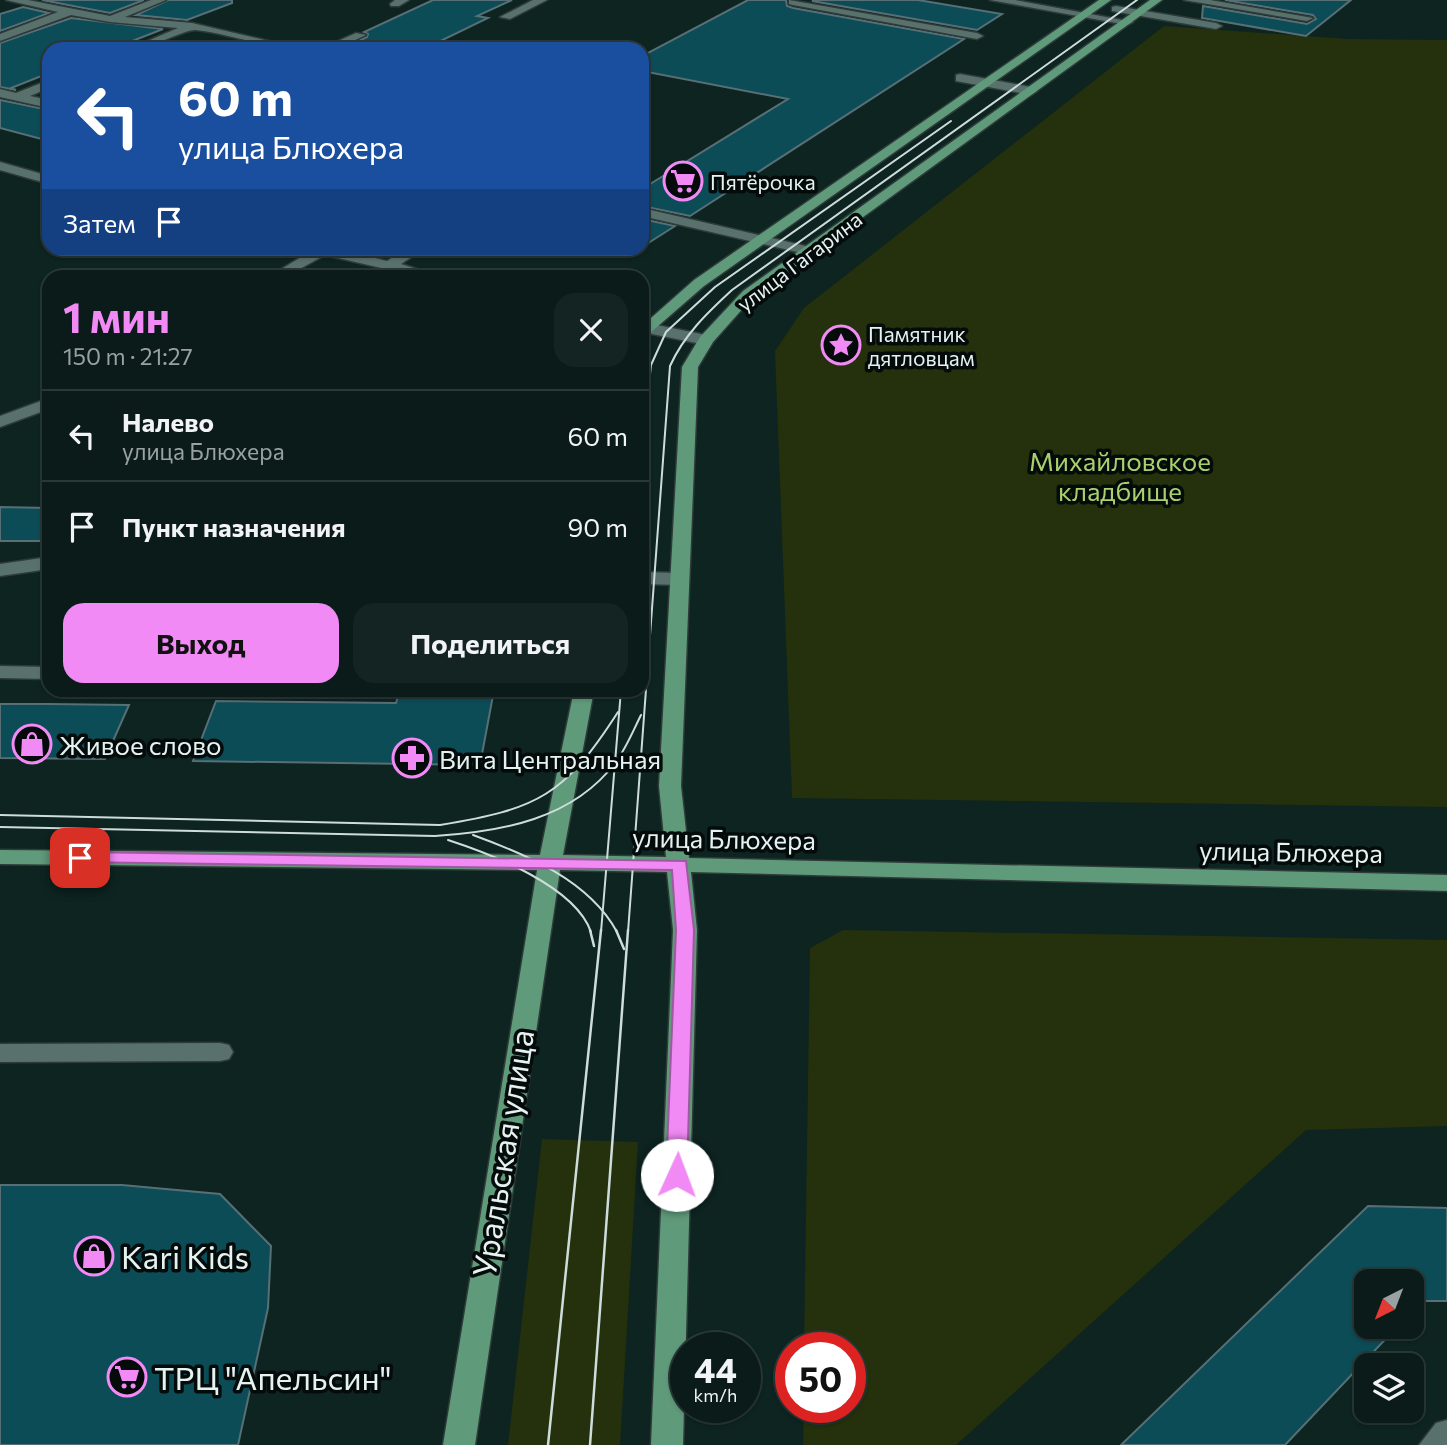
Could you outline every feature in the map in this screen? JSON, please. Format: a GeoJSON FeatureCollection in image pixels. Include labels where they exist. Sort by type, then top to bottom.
{"type":"FeatureCollection","features":[{"type":"Feature","properties":{"kind":"main road","name":"улица Гагарина"},"geometry":{"type":"LineString","coordinates":[[680,865],[670,786],[690,367],[706,340],[748,294],[1157,0]]}},
{"type":"Feature","properties":{"kind":"main road","name":"улица Гагарина"},"geometry":{"type":"LineString","coordinates":[[649,326],[689,290],[760,239],[1101,3]]}},
{"type":"Feature","properties":{"kind":"main road"},"geometry":{"type":"LineString","coordinates":[[551,863],[583,697]]}},
{"type":"Feature","properties":{"kind":"main road","name":"улица Блюхера"},"geometry":{"type":"LineString","coordinates":[[0,857],[680,865],[1447,883]]}},
{"type":"Feature","properties":{"kind":"main road","name":"Уральская улица"},"geometry":{"type":"LineString","coordinates":[[459,1445],[480,1295],[551,863]]}},
{"type":"Feature","properties":{"kind":"main road"},"geometry":{"type":"LineString","coordinates":[[667,1445],[685,930],[680,865]]}},
{"type":"Feature","properties":{"kind":"street"},"geometry":{"type":"LineString","coordinates":[[11,0],[110,19],[191,26],[265,42]]}},
{"type":"Feature","properties":{"kind":"street"},"geometry":{"type":"LineString","coordinates":[[110,19],[161,0]]}},
{"type":"Feature","properties":{"kind":"street"},"geometry":{"type":"LineString","coordinates":[[506,17],[542,0]]}},
{"type":"Feature","properties":{"kind":"street"},"geometry":{"type":"LineString","coordinates":[[795,0],[793,2],[977,36]]}},
{"type":"Feature","properties":{"kind":"street"},"geometry":{"type":"LineString","coordinates":[[995,0],[1084,15],[1216,26]]}},
{"type":"Feature","properties":{"kind":"street"},"geometry":{"type":"LineString","coordinates":[[1189,0],[1307,18]]}},
{"type":"Feature","properties":{"kind":"street"},"geometry":{"type":"LineString","coordinates":[[1101,3],[1133,18]]}},
{"type":"Feature","properties":{"kind":"street"},"geometry":{"type":"LineString","coordinates":[[0,38],[69,12]]}},
{"type":"Feature","properties":{"kind":"street"},"geometry":{"type":"LineString","coordinates":[[152,42],[191,26]]}},
{"type":"Feature","properties":{"kind":"street"},"geometry":{"type":"LineString","coordinates":[[343,42],[360,35]]}},
{"type":"Feature","properties":{"kind":"street"},"geometry":{"type":"LineString","coordinates":[[960,78],[1031,91]]}},
{"type":"Feature","properties":{"kind":"street"},"geometry":{"type":"LineString","coordinates":[[17,97],[42,87]]}},
{"type":"Feature","properties":{"kind":"street"},"geometry":{"type":"LineString","coordinates":[[0,93],[42,102]]}},
{"type":"Feature","properties":{"kind":"street"},"geometry":{"type":"LineString","coordinates":[[0,166],[42,178]]}},
{"type":"Feature","properties":{"kind":"street"},"geometry":{"type":"LineString","coordinates":[[649,214],[810,251]]}},
{"type":"Feature","properties":{"kind":"street"},"geometry":{"type":"LineString","coordinates":[[286,270],[308,256]]}},
{"type":"Feature","properties":{"kind":"street"},"geometry":{"type":"LineString","coordinates":[[347,256],[406,270]]}},
{"type":"Feature","properties":{"kind":"street"},"geometry":{"type":"LineString","coordinates":[[388,266],[405,256]]}},
{"type":"Feature","properties":{"kind":"street"},"geometry":{"type":"LineString","coordinates":[[649,331],[706,340]]}},
{"type":"Feature","properties":{"kind":"street"},"geometry":{"type":"LineString","coordinates":[[0,422],[42,406]]}},
{"type":"Feature","properties":{"kind":"street"},"geometry":{"type":"LineString","coordinates":[[0,570],[42,564]]}},
{"type":"Feature","properties":{"kind":"street"},"geometry":{"type":"LineString","coordinates":[[649,578],[680,579]]}},
{"type":"Feature","properties":{"kind":"street"},"geometry":{"type":"LineString","coordinates":[[0,672],[42,673]]}},
{"type":"Feature","properties":{"kind":"street"},"geometry":{"type":"LineString","coordinates":[[0,1053],[220,1052]]}},
{"type":"Feature","properties":{"kind":"street"},"geometry":{"type":"LineString","coordinates":[[1435,1445],[1447,1433]]}},
{"type":"Feature","properties":{"kind":"green space","name":"Михайловское кладбище"},"geometry":{"type":"Polygon","coordinates":[[[1164,26],[1347,39],[1447,40],[1447,807],[792,798],[775,351],[804,308],[1164,26]]]}},
{"type":"Feature","properties":{"kind":"green space"},"geometry":{"type":"Polygon","coordinates":[[[843,930],[1447,940],[1447,1126],[1306,1130],[956,1445],[803,1445],[804,1423],[866,1423],[866,1332],[804,1332],[810,948],[843,930]]]}},
{"type":"Feature","properties":{"kind":"green space"},"geometry":{"type":"Polygon","coordinates":[[[542,1139],[638,1142],[620,1445],[508,1445],[542,1139]]]}},
{"type":"Feature","properties":{"kind":"building"},"geometry":{"type":"Polygon","coordinates":[[[42,0],[144,0],[110,13],[42,0]]]}},
{"type":"Feature","properties":{"kind":"building"},"geometry":{"type":"Polygon","coordinates":[[[168,0],[232,0],[232,3],[187,20],[136,15],[168,0]]]}},
{"type":"Feature","properties":{"kind":"building"},"geometry":{"type":"Polygon","coordinates":[[[433,0],[512,0],[477,16],[488,18],[438,42],[357,42],[367,37],[368,34],[364,32],[433,0]]]}},
{"type":"Feature","properties":{"kind":"building"},"geometry":{"type":"Polygon","coordinates":[[[748,0],[786,0],[787,6],[793,8],[964,39],[690,216],[649,207],[649,185],[788,99],[649,72],[649,52],[748,0]]]}},
{"type":"Feature","properties":{"kind":"building"},"geometry":{"type":"Polygon","coordinates":[[[918,0],[1002,14],[977,30],[812,1],[918,0]]]}},
{"type":"Feature","properties":{"kind":"building"},"geometry":{"type":"Polygon","coordinates":[[[1225,0],[1351,0],[1306,36],[1202,18],[1203,6],[1307,24],[1316,19],[1313,15],[1225,0]]]}},
{"type":"Feature","properties":{"kind":"building"},"geometry":{"type":"Polygon","coordinates":[[[23,7],[49,13],[0,31],[0,14],[23,7]]]}},
{"type":"Feature","properties":{"kind":"building"},"geometry":{"type":"Polygon","coordinates":[[[71,18],[163,29],[130,42],[42,42],[42,76],[11,88],[16,90],[0,87],[0,43],[71,18]]]}},
{"type":"Feature","properties":{"kind":"building"},"geometry":{"type":"Polygon","coordinates":[[[0,100],[42,109],[42,139],[0,128],[0,100]]]}},
{"type":"Feature","properties":{"kind":"building"},"geometry":{"type":"Polygon","coordinates":[[[649,220],[675,226],[649,243],[649,220]]]}},
{"type":"Feature","properties":{"kind":"building"},"geometry":{"type":"Polygon","coordinates":[[[0,507],[42,508],[42,541],[0,541],[0,507]]]}},
{"type":"Feature","properties":{"kind":"building"},"geometry":{"type":"Polygon","coordinates":[[[398,697],[493,697],[480,765],[193,761],[216,701],[396,703],[398,697]]]}},
{"type":"Feature","properties":{"kind":"building"},"geometry":{"type":"Polygon","coordinates":[[[0,704],[129,705],[105,759],[0,758],[0,704]]]}},
{"type":"Feature","properties":{"kind":"building","name":"ТРЦ \"Апельсин\""},"geometry":{"type":"Polygon","coordinates":[[[0,1185],[122,1185],[220,1194],[271,1246],[268,1308],[238,1445],[0,1445],[0,1185]]]}},
{"type":"Feature","properties":{"kind":"building"},"geometry":{"type":"Polygon","coordinates":[[[1368,1206],[1447,1208],[1447,1301],[1424,1301],[1424,1269],[1354,1269],[1354,1339],[1386,1339],[1372,1353],[1354,1353],[1354,1372],[1285,1445],[1121,1445],[1368,1206]]]}},
{"type":"Feature","properties":{"kind":"tram line"},"geometry":{"type":"LineString","coordinates":[[649,649],[670,366],[682,344],[732,290],[1137,0]]}},
{"type":"Feature","properties":{"kind":"tram line"},"geometry":{"type":"LineString","coordinates":[[649,384],[651,365],[666,332],[715,287],[951,121]]}},
{"type":"Feature","properties":{"kind":"tram line"},"geometry":{"type":"LineString","coordinates":[[615,763],[620,697]]}},
{"type":"Feature","properties":{"kind":"tram line"},"geometry":{"type":"LineString","coordinates":[[628,932],[645,697]]}},
{"type":"Feature","properties":{"kind":"tram line"},"geometry":{"type":"LineString","coordinates":[[0,815],[440,825],[502,812],[546,794],[581,763],[618,712]]}},
{"type":"Feature","properties":{"kind":"tram line"},"geometry":{"type":"LineString","coordinates":[[615,763],[641,715]]}},
{"type":"Feature","properties":{"kind":"tram line"},"geometry":{"type":"LineString","coordinates":[[0,827],[435,836],[460,834],[510,826],[557,810],[598,782],[615,763]]}},
{"type":"Feature","properties":{"kind":"tram line"},"geometry":{"type":"LineString","coordinates":[[603,912],[615,763]]}},
{"type":"Feature","properties":{"kind":"tram line"},"geometry":{"type":"LineString","coordinates":[[473,835],[554,871],[573,883],[603,912]]}},
{"type":"Feature","properties":{"kind":"tram line"},"geometry":{"type":"LineString","coordinates":[[448,840],[508,863],[550,886],[582,915],[590,930]]}},
{"type":"Feature","properties":{"kind":"tram line"},"geometry":{"type":"LineString","coordinates":[[601,932],[603,912]]}},
{"type":"Feature","properties":{"kind":"tram line"},"geometry":{"type":"LineString","coordinates":[[603,912],[617,931]]}},
{"type":"Feature","properties":{"kind":"tram line"},"geometry":{"type":"LineString","coordinates":[[590,930],[594,946]]}},
{"type":"Feature","properties":{"kind":"tram line"},"geometry":{"type":"LineString","coordinates":[[548,1445],[601,930]]}},
{"type":"Feature","properties":{"kind":"tram line"},"geometry":{"type":"LineString","coordinates":[[590,1445],[628,930]]}},
{"type":"Feature","properties":{"kind":"tram line"},"geometry":{"type":"LineString","coordinates":[[617,931],[624,949]]}},
{"type":"Feature","properties":{"kind":"place","name":"Пятёрочка"},"geometry":{"type":"Point","coordinates":[683,181]}},
{"type":"Feature","properties":{"kind":"place","name":"Памятник дятловцам"},"geometry":{"type":"Point","coordinates":[841,345]}},
{"type":"Feature","properties":{"kind":"place","name":"Живое слово"},"geometry":{"type":"Point","coordinates":[32,744]}},
{"type":"Feature","properties":{"kind":"place","name":"Вита Центральная"},"geometry":{"type":"Point","coordinates":[412,758]}},
{"type":"Feature","properties":{"kind":"place","name":"Kari Kids"},"geometry":{"type":"Point","coordinates":[94,1256]}},
{"type":"Feature","properties":{"kind":"place","name":"ТРЦ \"Апельсин\""},"geometry":{"type":"Point","coordinates":[127,1377]}},
{"type":"Feature","properties":{"kind":"route"},"geometry":{"type":"LineString","coordinates":[[80,858],[680,865],[685,930],[677,1175]]}}]}
